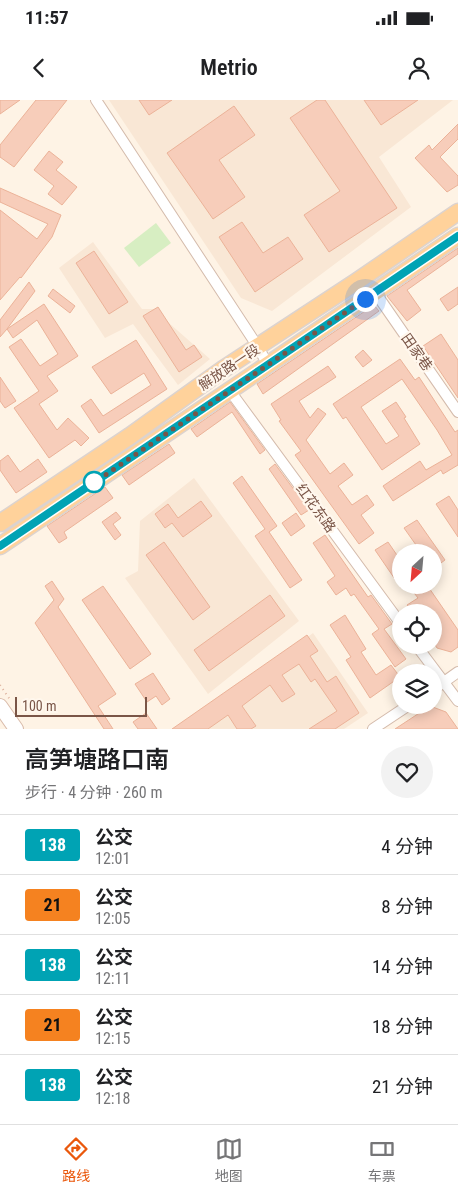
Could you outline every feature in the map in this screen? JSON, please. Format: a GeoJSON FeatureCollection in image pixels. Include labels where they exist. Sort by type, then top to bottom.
{"type":"FeatureCollection","features":[{"type":"Feature","properties":{"kind":"main road","name":"解放路一段"},"geometry":{"type":"LineString","coordinates":[[0,523],[458,212]]}},
{"type":"Feature","properties":{"kind":"main road","name":"解放路一段"},"geometry":{"type":"LineString","coordinates":[[0,546],[458,236]]}},
{"type":"Feature","properties":{"kind":"main road"},"geometry":{"type":"LineString","coordinates":[[6,703],[16,729]]}},
{"type":"Feature","properties":{"kind":"street"},"geometry":{"type":"LineString","coordinates":[[96,100],[268,365]]}},
{"type":"Feature","properties":{"kind":"street","name":"田家巷"},"geometry":{"type":"LineString","coordinates":[[376,292],[458,412]]}},
{"type":"Feature","properties":{"kind":"street","name":"红花东路"},"geometry":{"type":"LineString","coordinates":[[230,392],[392,612]]}},
{"type":"Feature","properties":{"kind":"street"},"geometry":{"type":"LineString","coordinates":[[423,654],[458,701]]}},
{"type":"Feature","properties":{"kind":"street"},"geometry":{"type":"LineString","coordinates":[[444,682],[458,672]]}},
{"type":"Feature","properties":{"kind":"street"},"geometry":{"type":"LineString","coordinates":[[373,729],[396,714]]}},
{"type":"Feature","properties":{"kind":"path"},"geometry":{"type":"LineString","coordinates":[[0,685],[6,703]]}},
{"type":"Feature","properties":{"kind":"shaded area"},"geometry":{"type":"Polygon","coordinates":[[[109,100],[453,100],[379,157],[411,207],[272,311],[241,298],[109,100]]]}},
{"type":"Feature","properties":{"kind":"shaded area"},"geometry":{"type":"Polygon","coordinates":[[[93,242],[142,309],[153,309],[210,359],[178,385],[133,324],[105,338],[59,268],[93,242]]]}},
{"type":"Feature","properties":{"kind":"shaded area"},"geometry":{"type":"Polygon","coordinates":[[[194,478],[299,621],[208,694],[125,578],[138,571],[140,521],[194,478]]]}},
{"type":"Feature","properties":{"kind":"shaded area"},"geometry":{"type":"Polygon","coordinates":[[[313,633],[368,713],[344,729],[187,729],[313,633]]]}},
{"type":"Feature","properties":{"kind":"green space"},"geometry":{"type":"Polygon","coordinates":[[[156,223],[171,243],[139,267],[124,248],[156,223]]]}},
{"type":"Feature","properties":{"kind":"building"},"geometry":{"type":"Polygon","coordinates":[[[0,100],[20,100],[0,114],[0,100]]]}},
{"type":"Feature","properties":{"kind":"building"},"geometry":{"type":"Polygon","coordinates":[[[36,100],[67,100],[14,167],[0,157],[0,145],[36,100]]]}},
{"type":"Feature","properties":{"kind":"building"},"geometry":{"type":"Polygon","coordinates":[[[139,100],[172,100],[149,115],[139,100]]]}},
{"type":"Feature","properties":{"kind":"building"},"geometry":{"type":"Polygon","coordinates":[[[317,100],[325,100],[397,208],[329,252],[304,215],[340,191],[290,118],[317,100]]]}},
{"type":"Feature","properties":{"kind":"building"},"geometry":{"type":"Polygon","coordinates":[[[364,100],[418,100],[381,125],[364,100]]]}},
{"type":"Feature","properties":{"kind":"building"},"geometry":{"type":"Polygon","coordinates":[[[234,106],[255,135],[219,160],[245,197],[213,219],[167,153],[234,106]]]}},
{"type":"Feature","properties":{"kind":"building"},"geometry":{"type":"Polygon","coordinates":[[[458,124],[458,139],[440,157],[458,176],[458,185],[447,192],[415,158],[429,145],[432,150],[458,124]]]}},
{"type":"Feature","properties":{"kind":"building"},"geometry":{"type":"Polygon","coordinates":[[[49,151],[63,162],[56,170],[77,187],[62,205],[48,194],[54,186],[34,170],[49,151]]]}},
{"type":"Feature","properties":{"kind":"building"},"geometry":{"type":"Polygon","coordinates":[[[0,188],[61,215],[52,237],[21,278],[0,300],[0,210],[37,239],[48,224],[0,202],[0,188]]]}},
{"type":"Feature","properties":{"kind":"building"},"geometry":{"type":"Polygon","coordinates":[[[242,222],[263,253],[288,237],[303,259],[255,292],[219,237],[242,222]]]}},
{"type":"Feature","properties":{"kind":"building"},"geometry":{"type":"Polygon","coordinates":[[[458,248],[458,254],[407,290],[421,310],[407,321],[387,296],[458,248]]]}},
{"type":"Feature","properties":{"kind":"building"},"geometry":{"type":"Polygon","coordinates":[[[94,251],[128,302],[109,314],[76,263],[94,251]]]}},
{"type":"Feature","properties":{"kind":"building"},"geometry":{"type":"Polygon","coordinates":[[[29,282],[35,291],[0,337],[0,320],[29,282]]]}},
{"type":"Feature","properties":{"kind":"building"},"geometry":{"type":"Polygon","coordinates":[[[458,287],[458,304],[448,311],[440,299],[458,287]]]}},
{"type":"Feature","properties":{"kind":"building"},"geometry":{"type":"Polygon","coordinates":[[[53,289],[75,306],[70,313],[48,296],[53,289]]]}},
{"type":"Feature","properties":{"kind":"building"},"geometry":{"type":"Polygon","coordinates":[[[44,304],[78,356],[47,376],[58,391],[39,404],[57,430],[68,418],[89,438],[81,446],[75,440],[49,458],[14,408],[39,391],[9,347],[21,339],[40,366],[58,354],[37,320],[13,338],[7,329],[44,304]]]}},
{"type":"Feature","properties":{"kind":"building"},"geometry":{"type":"Polygon","coordinates":[[[374,305],[379,311],[263,394],[257,384],[374,305]]]}},
{"type":"Feature","properties":{"kind":"building"},"geometry":{"type":"Polygon","coordinates":[[[158,307],[186,350],[194,345],[202,357],[179,372],[143,316],[158,307]]]}},
{"type":"Feature","properties":{"kind":"building"},"geometry":{"type":"Polygon","coordinates":[[[441,334],[458,360],[458,398],[423,346],[441,334]]]}},
{"type":"Feature","properties":{"kind":"building"},"geometry":{"type":"Polygon","coordinates":[[[136,340],[167,389],[99,433],[81,406],[91,399],[103,416],[151,385],[144,373],[111,394],[92,367],[136,340]]]}},
{"type":"Feature","properties":{"kind":"building"},"geometry":{"type":"Polygon","coordinates":[[[363,350],[372,360],[363,367],[355,357],[363,350]]]}},
{"type":"Feature","properties":{"kind":"building"},"geometry":{"type":"Polygon","coordinates":[[[400,359],[415,380],[419,377],[455,432],[458,430],[458,465],[443,474],[441,470],[393,501],[383,486],[420,461],[426,470],[452,455],[437,430],[402,379],[361,407],[386,444],[399,436],[382,411],[396,402],[420,444],[382,470],[346,417],[343,419],[333,404],[400,359]]]}},
{"type":"Feature","properties":{"kind":"building"},"geometry":{"type":"Polygon","coordinates":[[[328,366],[336,377],[299,401],[310,418],[318,408],[326,414],[306,440],[330,474],[344,463],[353,475],[338,486],[352,505],[367,495],[374,505],[361,515],[374,533],[359,544],[295,455],[301,451],[279,421],[281,420],[271,404],[328,366]]]}},
{"type":"Feature","properties":{"kind":"building"},"geometry":{"type":"Polygon","coordinates":[[[0,377],[16,401],[5,408],[0,401],[0,377]]]}},
{"type":"Feature","properties":{"kind":"building"},"geometry":{"type":"Polygon","coordinates":[[[230,402],[265,450],[260,454],[232,412],[197,437],[191,429],[230,402]]]}},
{"type":"Feature","properties":{"kind":"building"},"geometry":{"type":"Polygon","coordinates":[[[169,444],[175,453],[129,485],[122,475],[169,444]]]}},
{"type":"Feature","properties":{"kind":"building"},"geometry":{"type":"Polygon","coordinates":[[[8,455],[20,472],[38,459],[47,472],[16,493],[0,470],[0,461],[8,455]]]}},
{"type":"Feature","properties":{"kind":"building"},"geometry":{"type":"Polygon","coordinates":[[[275,464],[309,510],[301,515],[269,469],[275,464]]]}},
{"type":"Feature","properties":{"kind":"building"},"geometry":{"type":"Polygon","coordinates":[[[242,476],[277,526],[269,532],[302,580],[290,588],[255,536],[265,529],[233,483],[242,476]]]}},
{"type":"Feature","properties":{"kind":"building"},"geometry":{"type":"Polygon","coordinates":[[[105,487],[113,498],[64,532],[67,538],[59,543],[47,526],[105,487]]]}},
{"type":"Feature","properties":{"kind":"building"},"geometry":{"type":"Polygon","coordinates":[[[449,496],[458,510],[458,537],[436,504],[449,496]]]}},
{"type":"Feature","properties":{"kind":"building"},"geometry":{"type":"Polygon","coordinates":[[[201,501],[212,516],[183,537],[172,523],[165,528],[155,514],[168,504],[178,518],[201,501]]]}},
{"type":"Feature","properties":{"kind":"building"},"geometry":{"type":"Polygon","coordinates":[[[116,512],[121,518],[113,524],[121,535],[115,540],[102,522],[116,512]]]}},
{"type":"Feature","properties":{"kind":"building"},"geometry":{"type":"Polygon","coordinates":[[[296,513],[305,526],[291,536],[282,523],[296,513]]]}},
{"type":"Feature","properties":{"kind":"building"},"geometry":{"type":"Polygon","coordinates":[[[417,520],[434,544],[415,544],[404,528],[417,520]]]}},
{"type":"Feature","properties":{"kind":"building"},"geometry":{"type":"Polygon","coordinates":[[[325,535],[368,597],[371,595],[392,624],[384,629],[392,640],[392,654],[402,654],[406,659],[399,664],[393,664],[372,634],[379,629],[354,594],[351,596],[346,588],[336,595],[327,582],[335,576],[313,543],[325,535]]]}},
{"type":"Feature","properties":{"kind":"building"},"geometry":{"type":"Polygon","coordinates":[[[164,542],[210,607],[193,620],[146,555],[164,542]]]}},
{"type":"Feature","properties":{"kind":"building"},"geometry":{"type":"Polygon","coordinates":[[[388,542],[392,548],[392,575],[375,550],[388,542]]]}},
{"type":"Feature","properties":{"kind":"building"},"geometry":{"type":"Polygon","coordinates":[[[52,581],[64,599],[58,607],[116,694],[98,706],[113,729],[104,729],[35,623],[54,600],[45,586],[52,581]]]}},
{"type":"Feature","properties":{"kind":"building"},"geometry":{"type":"Polygon","coordinates":[[[103,586],[151,654],[130,669],[82,600],[103,586]]]}},
{"type":"Feature","properties":{"kind":"building"},"geometry":{"type":"Polygon","coordinates":[[[415,594],[433,594],[440,604],[409,604],[418,598],[415,594]]]}},
{"type":"Feature","properties":{"kind":"building"},"geometry":{"type":"Polygon","coordinates":[[[270,595],[285,616],[209,671],[194,650],[270,595]]]}},
{"type":"Feature","properties":{"kind":"building"},"geometry":{"type":"Polygon","coordinates":[[[442,607],[458,630],[458,647],[451,652],[442,649],[442,607]]]}},
{"type":"Feature","properties":{"kind":"building"},"geometry":{"type":"Polygon","coordinates":[[[345,615],[366,649],[361,652],[376,675],[391,665],[392,666],[392,683],[370,698],[346,660],[351,657],[330,625],[345,615]]]}},
{"type":"Feature","properties":{"kind":"building"},"geometry":{"type":"Polygon","coordinates":[[[307,635],[318,651],[310,656],[327,682],[336,676],[359,713],[335,729],[309,729],[337,711],[315,679],[311,682],[299,664],[282,675],[295,694],[282,702],[270,685],[242,706],[256,726],[251,729],[237,729],[228,715],[208,729],[172,729],[307,635]]]}},
{"type":"Feature","properties":{"kind":"building"},"geometry":{"type":"Polygon","coordinates":[[[153,673],[170,699],[162,705],[156,696],[147,702],[135,684],[153,673]]]}},
{"type":"Feature","properties":{"kind":"building"},"geometry":{"type":"Polygon","coordinates":[[[442,710],[446,712],[458,729],[395,729],[418,714],[442,714],[442,710]]]}},
{"type":"Feature","properties":{"kind":"building"},"geometry":{"type":"Polygon","coordinates":[[[146,713],[157,729],[138,729],[133,722],[146,713]]]}},
{"type":"Feature","properties":{"kind":"bus line","name":"138"},"geometry":{"type":"LineString","coordinates":[[0,546],[458,236]]}},
{"type":"Feature","properties":{"kind":"route"},"geometry":{"type":"LineString","coordinates":[[94,482],[89,486],[365,299]]}}]}
